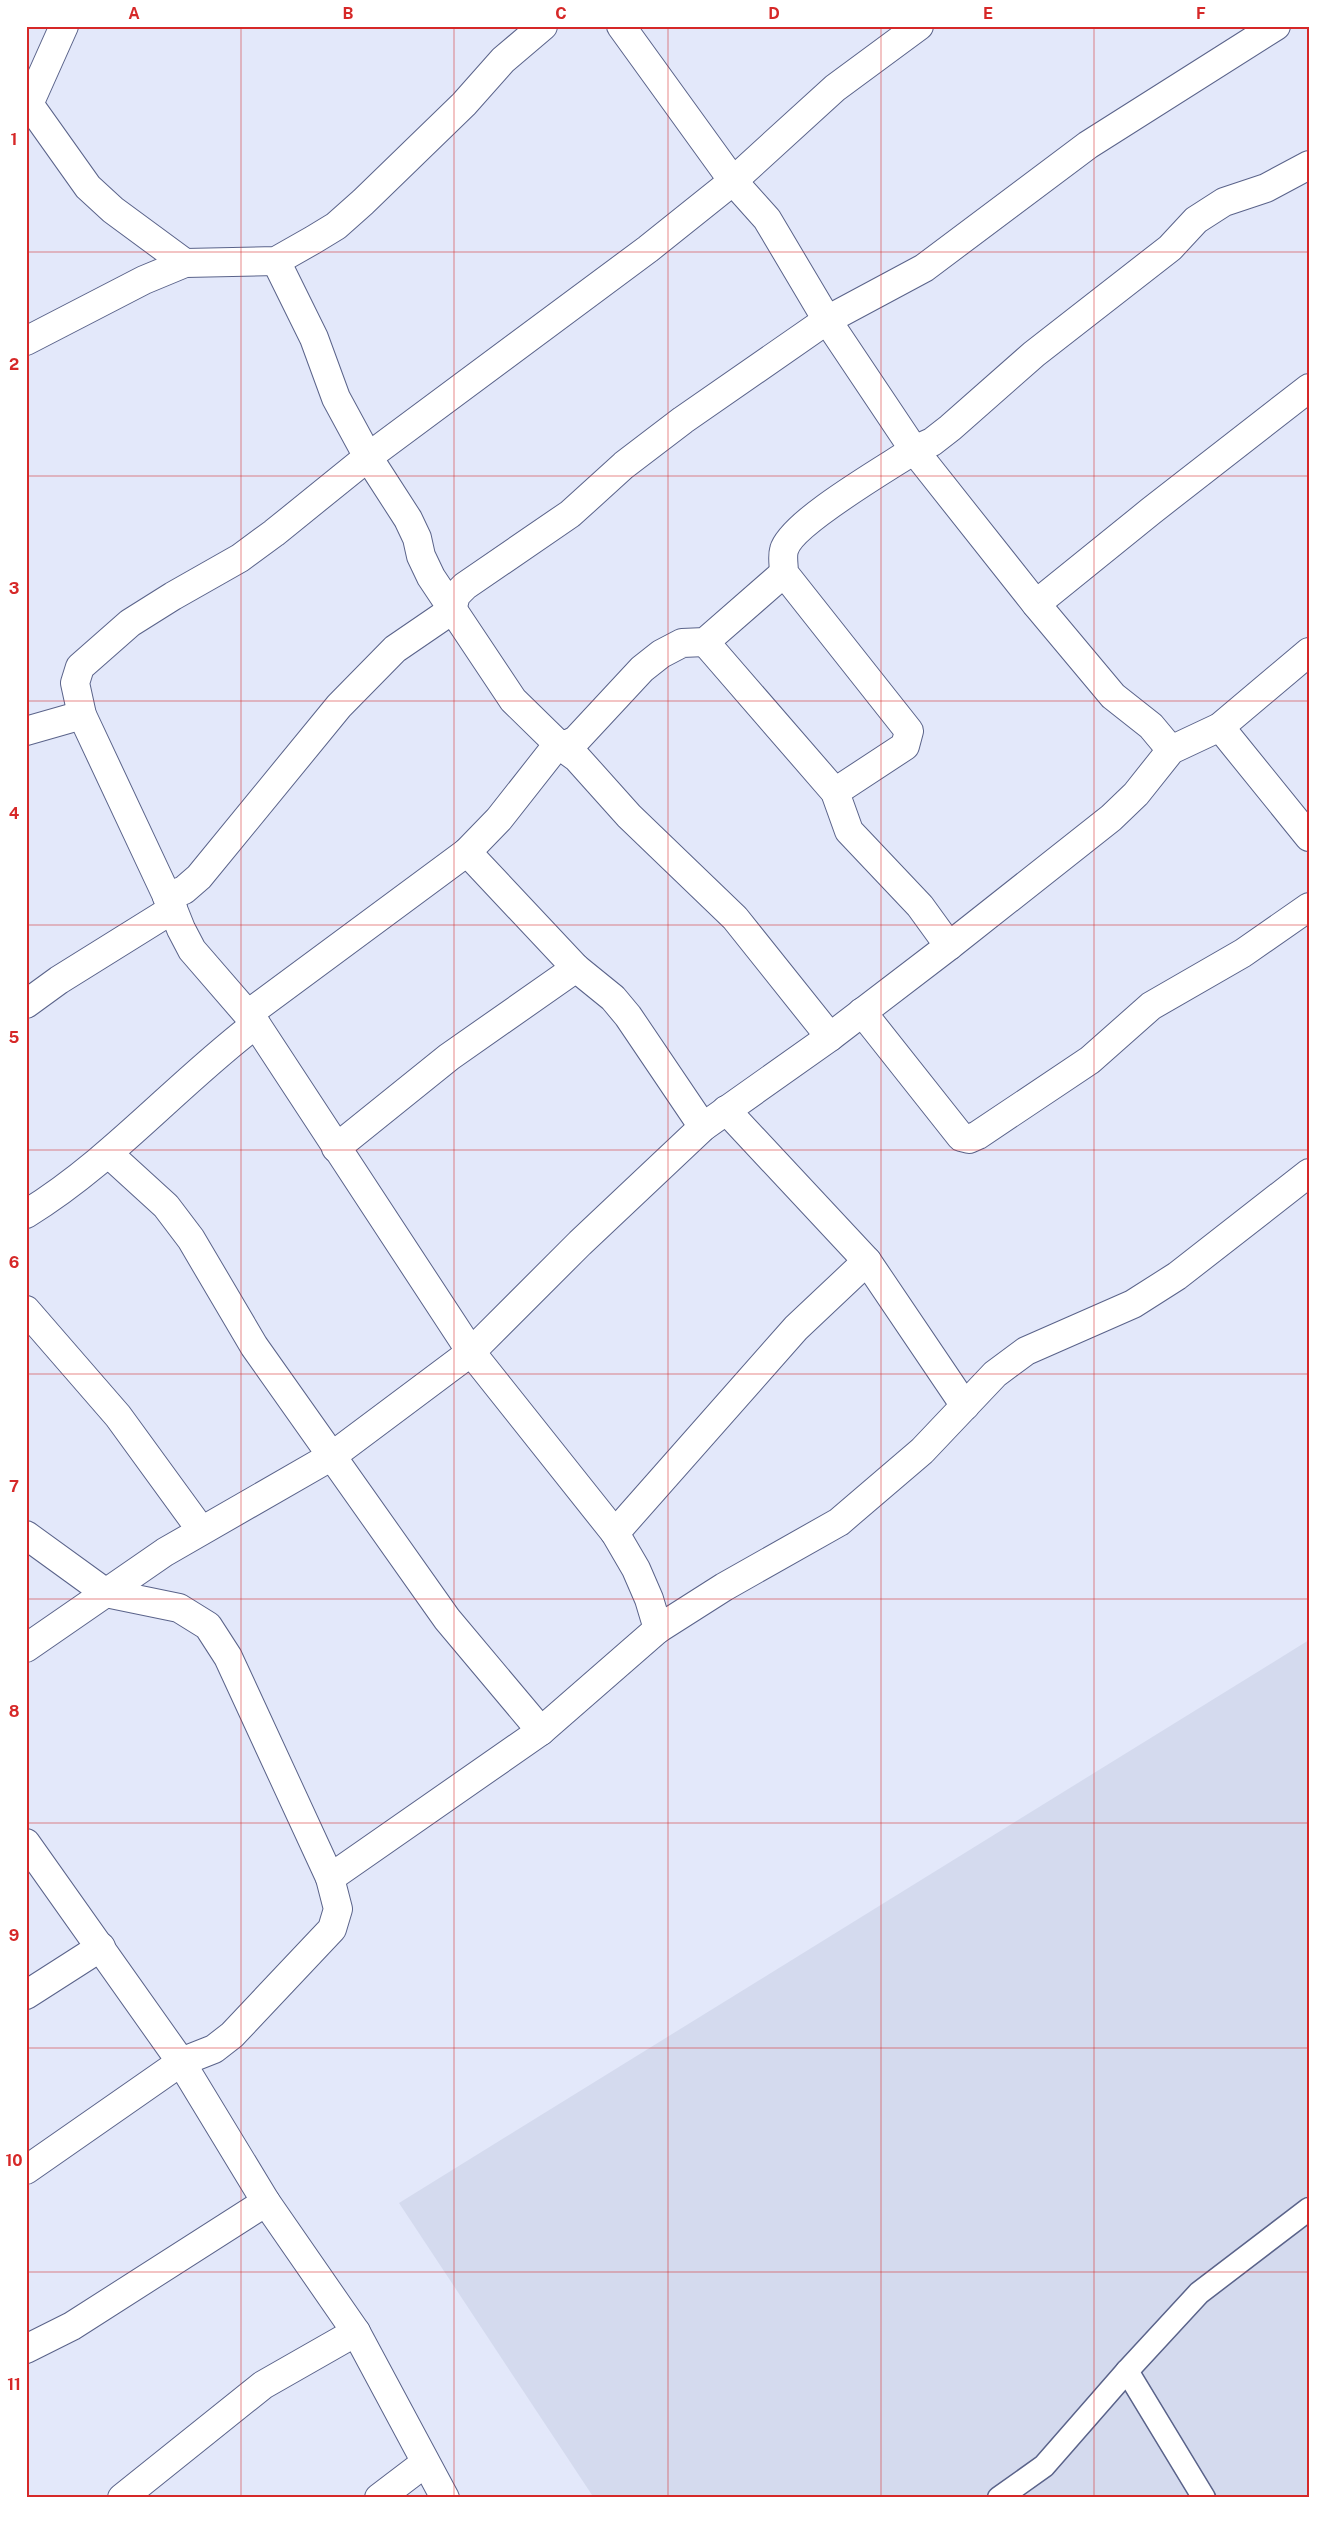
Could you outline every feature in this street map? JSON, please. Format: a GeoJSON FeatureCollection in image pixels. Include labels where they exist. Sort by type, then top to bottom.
{"type":"FeatureCollection","features":[{"type":"Feature","properties":{"kind":"street"},"geometry":{"type":"LineString","coordinates":[[64,26],[28,108],[88,187],[113,210],[185,263]]}},
{"type":"Feature","properties":{"kind":"street"},"geometry":{"type":"LineString","coordinates":[[26,341],[144,280],[185,263],[276,261],[336,226],[464,104],[503,60],[543,26]]}},
{"type":"Feature","properties":{"kind":"street"},"geometry":{"type":"LineString","coordinates":[[620,26],[733,181],[767,218],[827,320],[914,450],[1036,604],[1113,696],[1151,726],[1171,750]]}},
{"type":"Feature","properties":{"kind":"street"},"geometry":{"type":"LineString","coordinates":[[658,1629],[649,1599],[639,1576],[614,1533],[471,1352],[252,1019],[192,950],[82,715],[75,683],[80,666],[130,623],[240,558],[274,533],[368,457],[648,249],[733,181],[835,88],[919,26]]}},
{"type":"Feature","properties":{"kind":"street"},"geometry":{"type":"LineString","coordinates":[[26,1004],[170,903],[199,877],[338,706],[394,649],[452,610],[456,596],[466,586],[570,514],[624,465],[683,420],[827,320],[924,268],[1080,151],[1276,26]]}},
{"type":"Feature","properties":{"kind":"street"},"geometry":{"type":"LineString","coordinates":[[835,792],[904,746],[909,730],[784,573],[784,550],[792,536],[811,519],[914,450],[932,442],[950,428],[1034,354],[1170,248],[1196,220],[1224,202],[1266,188],[1309,165]]}},
{"type":"Feature","properties":{"kind":"street"},"geometry":{"type":"LineString","coordinates":[[276,261],[314,338],[336,398],[368,457],[408,519],[417,538],[421,556],[452,610],[513,700],[558,744],[578,758],[629,816],[735,918],[830,1037]]}},
{"type":"Feature","properties":{"kind":"street"},"geometry":{"type":"LineString","coordinates":[[1036,604],[1151,511],[1309,388]]}},
{"type":"Feature","properties":{"kind":"street"},"geometry":{"type":"LineString","coordinates":[[558,744],[568,744],[576,740],[642,669],[661,654],[682,643],[706,642],[784,573]]}},
{"type":"Feature","properties":{"kind":"street"},"geometry":{"type":"LineString","coordinates":[[706,642],[835,792],[849,831],[920,906],[949,946]]}},
{"type":"Feature","properties":{"kind":"street"},"geometry":{"type":"LineString","coordinates":[[26,1648],[201,1530],[332,1456],[471,1352],[580,1244],[703,1127],[830,1037],[949,946],[1111,818],[1136,794],[1171,750],[1220,727],[1309,652]]}},
{"type":"Feature","properties":{"kind":"street"},"geometry":{"type":"LineString","coordinates":[[26,731],[82,715]]}},
{"type":"Feature","properties":{"kind":"street"},"geometry":{"type":"LineString","coordinates":[[1220,727],[1309,837]]}},
{"type":"Feature","properties":{"kind":"street"},"geometry":{"type":"LineString","coordinates":[[26,1214],[109,1154],[252,1019],[467,852],[499,819],[558,744]]}},
{"type":"Feature","properties":{"kind":"street"},"geometry":{"type":"LineString","coordinates":[[467,852],[576,968],[613,998],[628,1016],[703,1127]]}},
{"type":"Feature","properties":{"kind":"street"},"geometry":{"type":"LineString","coordinates":[[862,1012],[961,1137],[969,1139],[978,1135],[1090,1060],[1151,1006],[1243,953],[1309,907]]}},
{"type":"Feature","properties":{"kind":"street"},"geometry":{"type":"LineString","coordinates":[[336,1148],[449,1057],[576,968]]}},
{"type":"Feature","properties":{"kind":"street"},"geometry":{"type":"LineString","coordinates":[[726,1110],[867,1261],[965,1406]]}},
{"type":"Feature","properties":{"kind":"street"},"geometry":{"type":"LineString","coordinates":[[109,1154],[166,1206],[181,1226],[254,1346],[448,1619],[541,1731]]}},
{"type":"Feature","properties":{"kind":"street"},"geometry":{"type":"LineString","coordinates":[[330,1878],[541,1731],[658,1629],[724,1587],[839,1522],[922,1451],[995,1374],[1026,1351],[1133,1304],[1177,1276],[1309,1173]]}},
{"type":"Feature","properties":{"kind":"street"},"geometry":{"type":"LineString","coordinates":[[614,1533],[796,1328],[867,1261]]}},
{"type":"Feature","properties":{"kind":"street"},"geometry":{"type":"LineString","coordinates":[[26,1310],[118,1416],[201,1530]]}},
{"type":"Feature","properties":{"kind":"street"},"geometry":{"type":"LineString","coordinates":[[26,1536],[106,1593],[179,1608],[208,1626],[228,1657],[330,1878],[338,1909],[332,1929],[232,2035],[214,2049],[180,2062],[26,2170]]}},
{"type":"Feature","properties":{"kind":"street"},"geometry":{"type":"LineString","coordinates":[[26,1843],[101,1947],[180,2062],[266,2202],[356,2332],[445,2498]]}},
{"type":"Feature","properties":{"kind":"street"},"geometry":{"type":"LineString","coordinates":[[26,1995],[101,1947]]}},
{"type":"Feature","properties":{"kind":"street"},"geometry":{"type":"LineString","coordinates":[[26,2349],[72,2326],[266,2202]]}},
{"type":"Feature","properties":{"kind":"street"},"geometry":{"type":"LineString","coordinates":[[122,2498],[263,2386],[356,2332]]}},
{"type":"Feature","properties":{"kind":"street"},"geometry":{"type":"LineString","coordinates":[[379,2498],[425,2463]]}},
{"type":"Feature","properties":{"kind":"lane"},"geometry":{"type":"LineString","coordinates":[[999,2498],[1044,2466],[1127,2371],[1199,2293],[1309,2209]]}},
{"type":"Feature","properties":{"kind":"lane"},"geometry":{"type":"LineString","coordinates":[[1127,2371],[1204,2498]]}},
{"type":"Feature","properties":{"kind":"shaded area"},"geometry":{"type":"Polygon","coordinates":[[[1309,1640],[1309,2498],[594,2498],[399,2203],[1309,1640]]]}}]}
